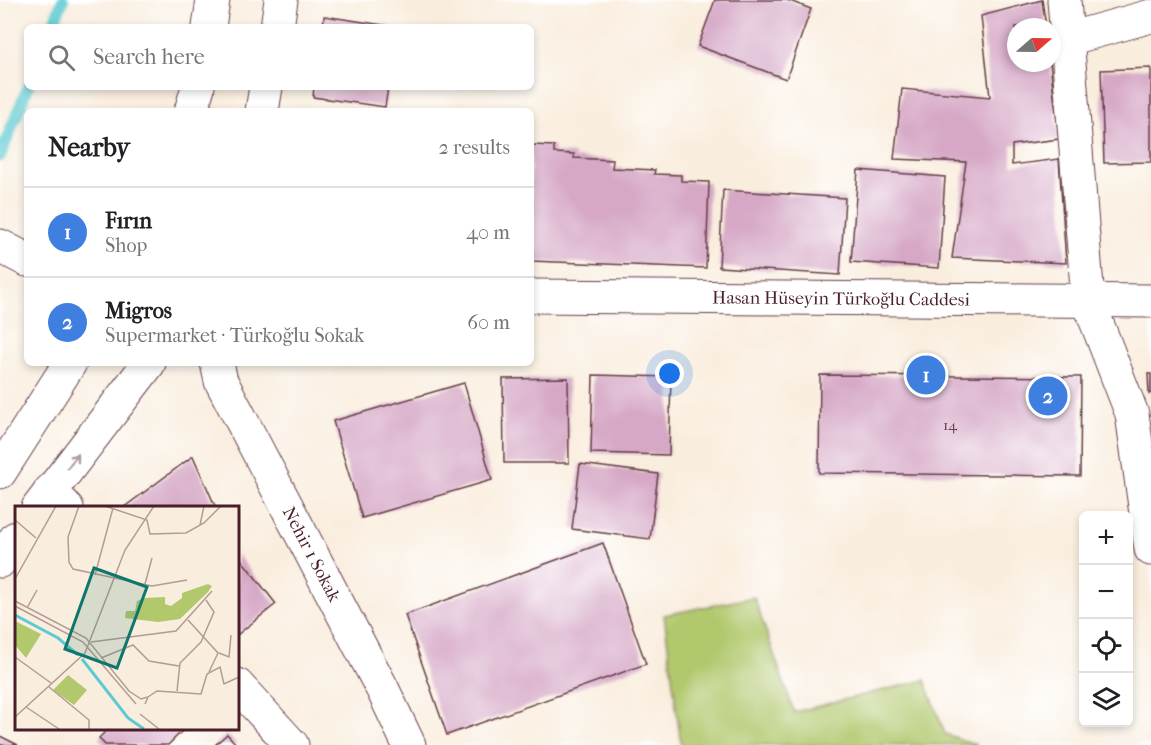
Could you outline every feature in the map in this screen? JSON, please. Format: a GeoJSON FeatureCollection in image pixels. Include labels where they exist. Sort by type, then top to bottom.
{"type":"FeatureCollection","features":[{"type":"Feature","properties":{"kind":"street"},"geometry":{"type":"LineString","coordinates":[[209,24],[213,0]]}},
{"type":"Feature","properties":{"kind":"street"},"geometry":{"type":"LineString","coordinates":[[277,24],[281,0]]}},
{"type":"Feature","properties":{"kind":"street"},"geometry":{"type":"LineString","coordinates":[[1064,0],[1088,300],[1132,414],[1151,549]]}},
{"type":"Feature","properties":{"kind":"street"},"geometry":{"type":"LineString","coordinates":[[1068,39],[1151,16]]}},
{"type":"Feature","properties":{"kind":"street"},"geometry":{"type":"LineString","coordinates":[[192,108],[197,90]]}},
{"type":"Feature","properties":{"kind":"street"},"geometry":{"type":"LineString","coordinates":[[262,108],[266,90]]}},
{"type":"Feature","properties":{"kind":"street"},"geometry":{"type":"LineString","coordinates":[[0,246],[24,258]]}},
{"type":"Feature","properties":{"kind":"street","name":"Hasan Hüseyin Türkoğlu Caddesi"},"geometry":{"type":"LineString","coordinates":[[534,296],[1151,301]]}},
{"type":"Feature","properties":{"kind":"street"},"geometry":{"type":"LineString","coordinates":[[0,472],[68,366]]}},
{"type":"Feature","properties":{"kind":"street"},"geometry":{"type":"LineString","coordinates":[[52,502],[147,366]]}},
{"type":"Feature","properties":{"kind":"street","name":"Nehir 1 Sokak"},"geometry":{"type":"LineString","coordinates":[[218,366],[221,381],[383,690],[409,745]]}},
{"type":"Feature","properties":{"kind":"street"},"geometry":{"type":"LineString","coordinates":[[0,561],[15,539]]}},
{"type":"Feature","properties":{"kind":"street"},"geometry":{"type":"LineString","coordinates":[[238,686],[292,745]]}},
{"type":"Feature","properties":{"kind":"green space"},"geometry":{"type":"Polygon","coordinates":[[[754,597],[794,712],[925,680],[945,734],[977,745],[681,745],[664,615],[754,597]]]}},
{"type":"Feature","properties":{"kind":"building"},"geometry":{"type":"Polygon","coordinates":[[[715,0],[787,0],[811,9],[786,79],[698,46],[715,0]]]}},
{"type":"Feature","properties":{"kind":"building"},"geometry":{"type":"Polygon","coordinates":[[[1042,0],[1045,18],[1007,18],[1007,72],[1051,72],[1059,139],[1012,145],[1012,165],[1059,159],[1066,263],[952,258],[966,162],[894,159],[902,89],[990,97],[981,16],[1042,0]]]}},
{"type":"Feature","properties":{"kind":"building"},"geometry":{"type":"Polygon","coordinates":[[[324,16],[376,24],[323,24],[324,16]]]}},
{"type":"Feature","properties":{"kind":"building"},"geometry":{"type":"Polygon","coordinates":[[[1151,68],[1151,162],[1104,163],[1101,70],[1151,68]]]}},
{"type":"Feature","properties":{"kind":"building"},"geometry":{"type":"Polygon","coordinates":[[[314,90],[388,90],[385,107],[313,97],[314,90]]]}},
{"type":"Feature","properties":{"kind":"building"},"geometry":{"type":"Polygon","coordinates":[[[534,145],[554,146],[554,153],[574,154],[574,158],[613,160],[612,168],[655,170],[654,174],[681,175],[681,181],[709,182],[706,268],[534,261],[534,145]]]}},
{"type":"Feature","properties":{"kind":"building"},"geometry":{"type":"Polygon","coordinates":[[[858,170],[945,177],[939,268],[851,262],[858,170]]]}},
{"type":"Feature","properties":{"kind":"building"},"geometry":{"type":"Polygon","coordinates":[[[723,190],[845,198],[840,275],[719,267],[723,190]]]}},
{"type":"Feature","properties":{"kind":"building"},"geometry":{"type":"Polygon","coordinates":[[[1148,374],[1151,374],[1151,393],[1149,394],[1148,374]]]}},
{"type":"Feature","properties":{"kind":"building"},"geometry":{"type":"Polygon","coordinates":[[[593,375],[671,377],[669,455],[591,453],[593,375]]]}},
{"type":"Feature","properties":{"kind":"building"},"geometry":{"type":"Polygon","coordinates":[[[820,375],[1081,377],[1080,476],[819,473],[820,375]]]}},
{"type":"Feature","properties":{"kind":"building"},"geometry":{"type":"Polygon","coordinates":[[[568,378],[569,463],[504,463],[503,379],[568,378]]]}},
{"type":"Feature","properties":{"kind":"building"},"geometry":{"type":"Polygon","coordinates":[[[464,383],[492,480],[362,518],[333,421],[464,383]]]}},
{"type":"Feature","properties":{"kind":"building"},"geometry":{"type":"Polygon","coordinates":[[[193,456],[215,506],[126,506],[193,456]]]}},
{"type":"Feature","properties":{"kind":"building"},"geometry":{"type":"Polygon","coordinates":[[[580,464],[658,474],[650,539],[572,529],[580,464]]]}},
{"type":"Feature","properties":{"kind":"building"},"geometry":{"type":"Polygon","coordinates":[[[603,543],[646,664],[447,735],[405,615],[603,543]]]}},
{"type":"Feature","properties":{"kind":"building"},"geometry":{"type":"Polygon","coordinates":[[[238,555],[276,604],[238,634],[238,555]]]}},
{"type":"Feature","properties":{"kind":"building"},"geometry":{"type":"Polygon","coordinates":[[[107,730],[183,730],[168,745],[105,745],[99,738],[107,730]]]}},
{"type":"Feature","properties":{"kind":"building"},"geometry":{"type":"Polygon","coordinates":[[[227,734],[237,745],[215,745],[227,734]]]}},
{"type":"Feature","properties":{"kind":"building"},"geometry":{"type":"Polygon","coordinates":[[[0,736],[18,745],[0,745],[0,736]]]}},
{"type":"Feature","properties":{"kind":"waterway"},"geometry":{"type":"LineString","coordinates":[[53,24],[63,0]]}},
{"type":"Feature","properties":{"kind":"waterway"},"geometry":{"type":"LineString","coordinates":[[0,156],[27,90]]}},
{"type":"Feature","properties":{"kind":"place","name":"Fırın"},"geometry":{"type":"Point","coordinates":[926,375]}},
{"type":"Feature","properties":{"kind":"place","name":"Migros"},"geometry":{"type":"Point","coordinates":[1048,396]}}]}
